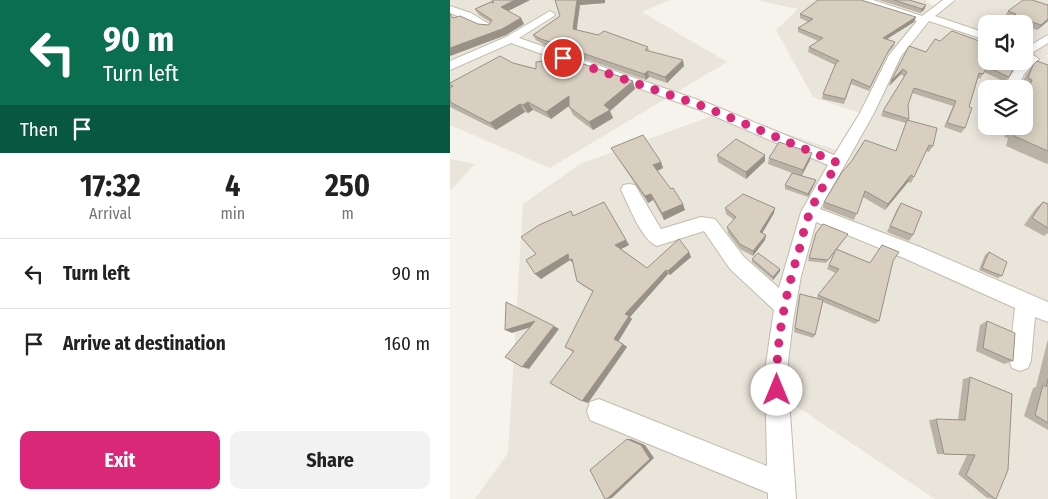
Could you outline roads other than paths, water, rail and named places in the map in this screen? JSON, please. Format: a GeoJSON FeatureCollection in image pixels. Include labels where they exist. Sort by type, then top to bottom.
{"type":"FeatureCollection","features":[{"type":"Feature","properties":{"kind":"street"},"geometry":{"type":"LineString","coordinates":[[863,0],[978,34]]}},
{"type":"Feature","properties":{"kind":"street"},"geometry":{"type":"LineString","coordinates":[[599,411],[782,492],[776,370],[791,276],[810,212],[819,193],[867,113],[895,55],[926,18],[950,0]]}},
{"type":"Feature","properties":{"kind":"street"},"geometry":{"type":"LineString","coordinates":[[467,15],[483,7]]}},
{"type":"Feature","properties":{"kind":"street"},"geometry":{"type":"LineString","coordinates":[[450,9],[467,15],[488,27]]}},
{"type":"Feature","properties":{"kind":"street"},"geometry":{"type":"LineString","coordinates":[[450,66],[510,39],[550,14]]}},
{"type":"Feature","properties":{"kind":"street"},"geometry":{"type":"LineString","coordinates":[[1033,51],[1048,38]]}},
{"type":"Feature","properties":{"kind":"street"},"geometry":{"type":"LineString","coordinates":[[510,39],[705,107],[838,163]]}},
{"type":"Feature","properties":{"kind":"street"},"geometry":{"type":"LineString","coordinates":[[1033,59],[1046,65]]}},
{"type":"Feature","properties":{"kind":"street"},"geometry":{"type":"LineString","coordinates":[[629,190],[651,231],[657,238],[701,224],[709,224],[737,263],[785,308]]}},
{"type":"Feature","properties":{"kind":"street"},"geometry":{"type":"LineString","coordinates":[[810,212],[913,253],[1048,312]]}},
{"type":"Feature","properties":{"kind":"street"},"geometry":{"type":"LineString","coordinates":[[1020,360],[1026,302]]}}]}
